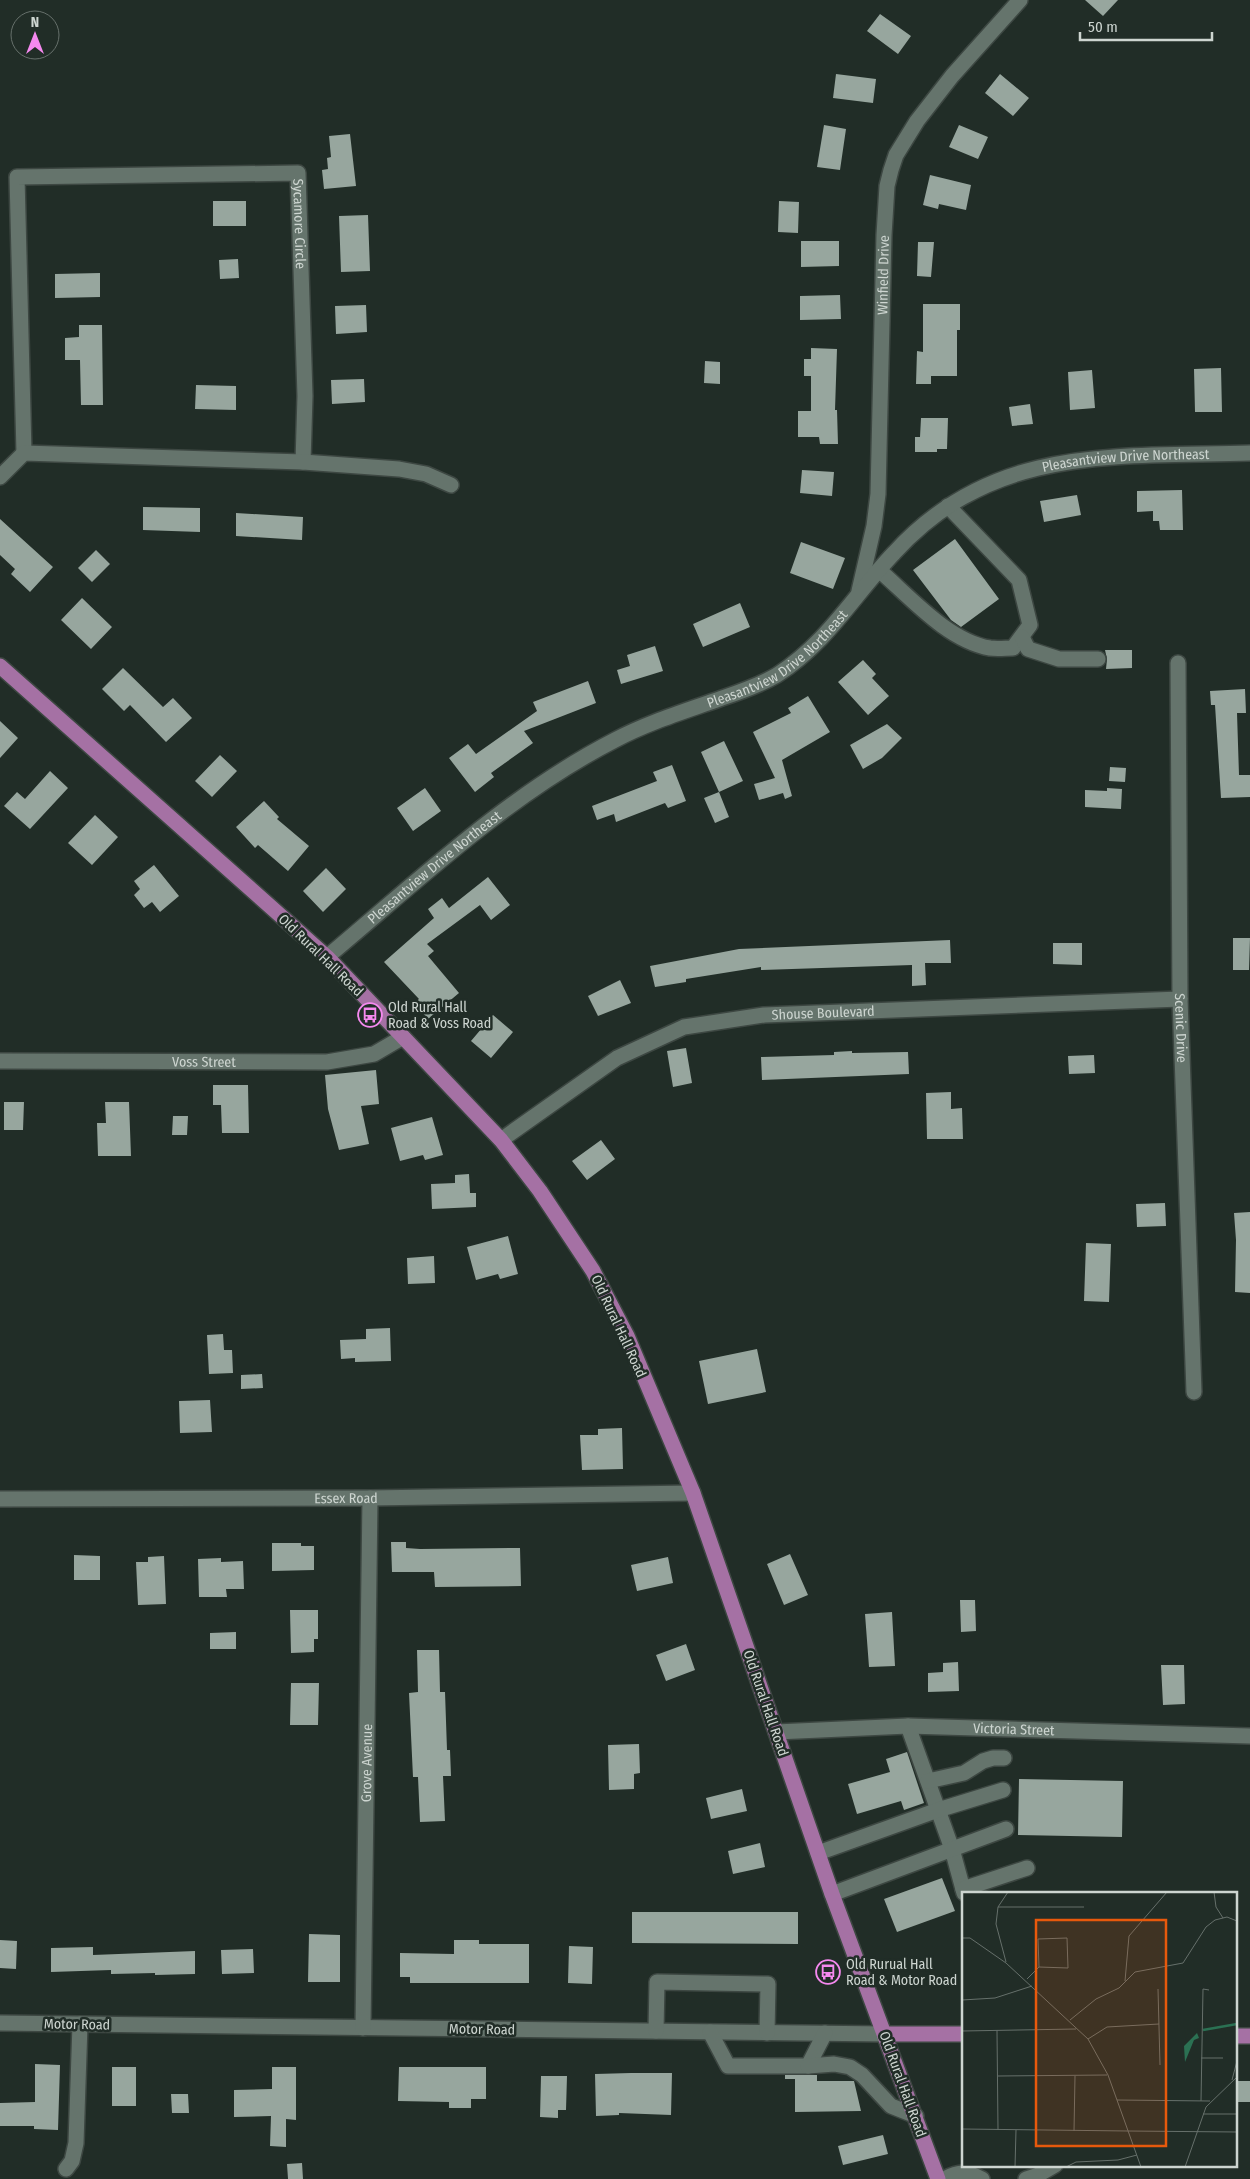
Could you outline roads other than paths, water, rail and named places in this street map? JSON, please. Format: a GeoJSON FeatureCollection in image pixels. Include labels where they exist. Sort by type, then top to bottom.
{"type":"FeatureCollection","features":[{"type":"Feature","properties":{"kind":"main road","name":"Old Rural Hall Road"},"geometry":{"type":"LineString","coordinates":[[0,666],[327,957],[501,1140],[566,1229],[602,1285],[627,1336],[693,1493],[832,1894],[938,2179]]}},
{"type":"Feature","properties":{"kind":"main road","name":"Motor Road"},"geometry":{"type":"LineString","coordinates":[[885,2034],[962,2034]]}},
{"type":"Feature","properties":{"kind":"street","name":"Winfield Drive"},"geometry":{"type":"LineString","coordinates":[[858,595],[874,526],[878,494],[884,235],[891,170],[896,155],[917,121],[952,76],[1020,0]]}},
{"type":"Feature","properties":{"kind":"street","name":"Sycamore Circle"},"geometry":{"type":"LineString","coordinates":[[24,453],[17,177],[298,173],[305,396],[303,462]]}},
{"type":"Feature","properties":{"kind":"street"},"geometry":{"type":"LineString","coordinates":[[0,477],[24,453],[303,462],[398,469],[426,474],[451,485]]}},
{"type":"Feature","properties":{"kind":"street","name":"Pleasantview Drive Northeast"},"geometry":{"type":"LineString","coordinates":[[327,957],[476,832],[534,788],[574,762],[617,738],[746,690],[775,676],[801,658],[831,630],[895,551],[948,506],[993,482],[1024,470],[1056,463],[1103,458],[1250,453]]}},
{"type":"Feature","properties":{"kind":"street"},"geometry":{"type":"LineString","coordinates":[[879,570],[944,627],[967,640],[990,648],[1014,648],[1030,625],[1019,580],[948,506]]}},
{"type":"Feature","properties":{"kind":"street"},"geometry":{"type":"LineString","coordinates":[[1022,637],[1028,649],[1059,659],[1098,659]]}},
{"type":"Feature","properties":{"kind":"street","name":"Scenic Drive"},"geometry":{"type":"LineString","coordinates":[[1178,663],[1180,999],[1194,1392]]}},
{"type":"Feature","properties":{"kind":"street","name":"Shouse Boulevard"},"geometry":{"type":"LineString","coordinates":[[501,1140],[617,1058],[684,1027],[764,1015],[1180,999]]}},
{"type":"Feature","properties":{"kind":"street","name":"Voss Street"},"geometry":{"type":"LineString","coordinates":[[0,1062],[327,1062],[374,1054],[403,1038]]}},
{"type":"Feature","properties":{"kind":"street","name":"Essex Road"},"geometry":{"type":"LineString","coordinates":[[0,1498],[370,1498],[693,1493]]}},
{"type":"Feature","properties":{"kind":"street","name":"Grove Avenue"},"geometry":{"type":"LineString","coordinates":[[363,2028],[370,1498]]}},
{"type":"Feature","properties":{"kind":"street"},"geometry":{"type":"LineString","coordinates":[[908,1726],[952,1849],[964,1891],[1027,1868]]}},
{"type":"Feature","properties":{"kind":"street","name":"Victoria Street"},"geometry":{"type":"LineString","coordinates":[[776,1732],[908,1726],[1250,1736]]}},
{"type":"Feature","properties":{"kind":"street"},"geometry":{"type":"LineString","coordinates":[[928,1781],[964,1774],[983,1761],[993,1758],[1004,1758]]}},
{"type":"Feature","properties":{"kind":"street"},"geometry":{"type":"LineString","coordinates":[[818,1853],[938,1810],[1004,1790]]}},
{"type":"Feature","properties":{"kind":"street"},"geometry":{"type":"LineString","coordinates":[[832,1894],[1006,1829]]}},
{"type":"Feature","properties":{"kind":"street"},"geometry":{"type":"LineString","coordinates":[[656,2031],[657,1982],[768,1984],[767,2033]]}},
{"type":"Feature","properties":{"kind":"street","name":"Motor Road"},"geometry":{"type":"LineString","coordinates":[[0,2023],[885,2034]]}},
{"type":"Feature","properties":{"kind":"street"},"geometry":{"type":"LineString","coordinates":[[66,2169],[72,2161],[76,2143],[80,2024]]}},
{"type":"Feature","properties":{"kind":"street"},"geometry":{"type":"LineString","coordinates":[[710,2032],[728,2066],[808,2066],[834,2064],[850,2066],[862,2075],[891,2106],[916,2116]]}},
{"type":"Feature","properties":{"kind":"street"},"geometry":{"type":"LineString","coordinates":[[808,2066],[825,2033]]}},
{"type":"Feature","properties":{"kind":"street"},"geometry":{"type":"LineString","coordinates":[[1026,2179],[1038,2176],[1053,2166]]}},
{"type":"Feature","properties":{"kind":"street"},"geometry":{"type":"LineString","coordinates":[[944,2179],[962,2172],[970,2173],[982,2179]]}},
{"type":"Feature","properties":{"kind":"place","name":"Old Rural Hall Road & Voss Road"},"geometry":{"type":"Point","coordinates":[370,1015]}},
{"type":"Feature","properties":{"kind":"place","name":"Old Rurual Hall Road & Motor Road"},"geometry":{"type":"Point","coordinates":[828,1972]}}]}
